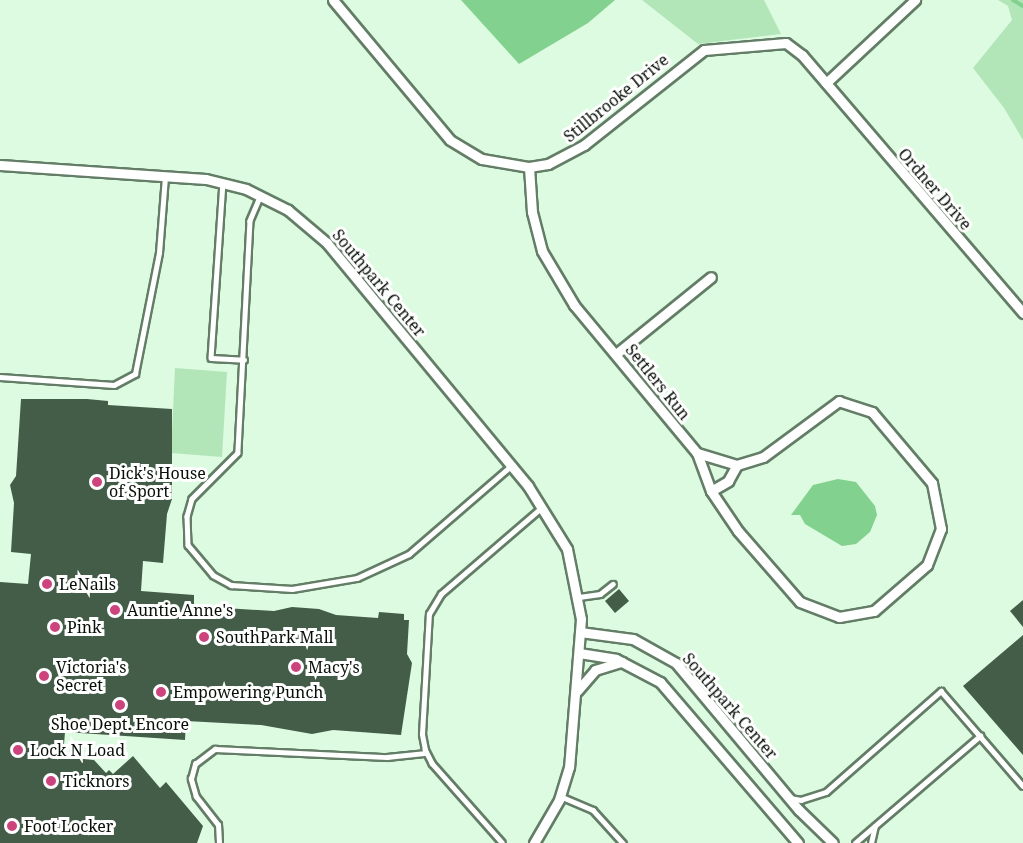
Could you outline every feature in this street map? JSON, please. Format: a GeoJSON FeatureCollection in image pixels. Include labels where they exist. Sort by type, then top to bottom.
{"type":"FeatureCollection","features":[{"type":"Feature","properties":{"kind":"street","name":"Stillbrooke Drive"},"geometry":{"type":"LineString","coordinates":[[333,0],[450,140],[482,159],[529,167],[548,164],[584,145],[704,50],[786,43],[826,83]]}},
{"type":"Feature","properties":{"kind":"street"},"geometry":{"type":"LineString","coordinates":[[826,83],[915,0]]}},
{"type":"Feature","properties":{"kind":"street","name":"Ordner Drive"},"geometry":{"type":"LineString","coordinates":[[826,83],[1023,313]]}},
{"type":"Feature","properties":{"kind":"street","name":"Southpark Center"},"geometry":{"type":"LineString","coordinates":[[0,165],[223,182],[261,195],[294,213],[322,237],[512,466],[543,506],[570,556],[579,597],[577,691],[569,767],[560,796],[534,843]]}},
{"type":"Feature","properties":{"kind":"street","name":"Settlers Run"},"geometry":{"type":"LineString","coordinates":[[529,167],[532,212],[542,251],[574,305],[697,453],[711,491],[738,531],[800,602],[839,617],[874,610],[927,565],[941,529],[932,483],[872,412],[839,401],[763,457],[737,465]]}},
{"type":"Feature","properties":{"kind":"street"},"geometry":{"type":"LineString","coordinates":[[616,354],[711,277]]}},
{"type":"Feature","properties":{"kind":"street"},"geometry":{"type":"LineString","coordinates":[[697,453],[737,465],[728,482],[711,491]]}},
{"type":"Feature","properties":{"kind":"street","name":"Southpark Center"},"geometry":{"type":"LineString","coordinates":[[580,632],[633,639],[676,663],[788,797],[832,843]]}},
{"type":"Feature","properties":{"kind":"street"},"geometry":{"type":"LineString","coordinates":[[579,653],[622,662],[649,674],[665,687],[798,843]]}},
{"type":"Feature","properties":{"kind":"street"},"geometry":{"type":"LineString","coordinates":[[577,691],[595,670],[622,662]]}},
{"type":"Feature","properties":{"kind":"lane"},"geometry":{"type":"LineString","coordinates":[[0,377],[114,385],[135,374],[159,253],[165,176]]}},
{"type":"Feature","properties":{"kind":"lane"},"geometry":{"type":"LineString","coordinates":[[223,182],[211,358],[244,360]]}},
{"type":"Feature","properties":{"kind":"lane"},"geometry":{"type":"LineString","coordinates":[[261,195],[250,221],[238,453],[192,499],[187,516],[188,545],[223,583],[305,589],[368,574],[414,551],[512,466]]}},
{"type":"Feature","properties":{"kind":"lane"},"geometry":{"type":"LineString","coordinates":[[502,843],[426,753],[422,734],[431,607],[441,594],[543,506]]}},
{"type":"Feature","properties":{"kind":"lane"},"geometry":{"type":"LineString","coordinates":[[579,597],[600,594],[613,584]]}},
{"type":"Feature","properties":{"kind":"lane"},"geometry":{"type":"LineString","coordinates":[[788,797],[801,800],[826,792],[941,691],[1023,786]]}},
{"type":"Feature","properties":{"kind":"lane"},"geometry":{"type":"LineString","coordinates":[[855,843],[980,736]]}},
{"type":"Feature","properties":{"kind":"lane"},"geometry":{"type":"LineString","coordinates":[[219,843],[218,825],[196,797],[191,779],[195,764],[215,749],[387,758],[426,753]]}},
{"type":"Feature","properties":{"kind":"lane"},"geometry":{"type":"LineString","coordinates":[[560,796],[593,810],[623,843]]}},
{"type":"Feature","properties":{"kind":"lane"},"geometry":{"type":"LineString","coordinates":[[871,843],[875,826]]}},
{"type":"Feature","properties":{"kind":"shaded area"},"geometry":{"type":"Polygon","coordinates":[[[461,0],[615,0],[588,23],[519,64],[461,0]]]}},
{"type":"Feature","properties":{"kind":"shaded area"},"geometry":{"type":"Polygon","coordinates":[[[642,0],[764,0],[781,34],[698,44],[642,0]]]}},
{"type":"Feature","properties":{"kind":"shaded area"},"geometry":{"type":"Polygon","coordinates":[[[998,0],[1023,0],[1023,140],[1004,108],[973,68],[1012,20],[1008,6],[998,0]]]}},
{"type":"Feature","properties":{"kind":"shaded area"},"geometry":{"type":"Polygon","coordinates":[[[175,368],[227,372],[222,457],[171,453],[175,368]]]}},
{"type":"Feature","properties":{"kind":"shaded area"},"geometry":{"type":"Polygon","coordinates":[[[838,479],[856,482],[875,506],[877,515],[870,532],[856,544],[842,546],[805,524],[800,515],[791,515],[813,485],[838,479]]]}},
{"type":"Feature","properties":{"kind":"building","name":"SouthPark Mall"},"geometry":{"type":"Polygon","coordinates":[[[21,399],[87,399],[108,401],[108,405],[172,409],[172,499],[167,514],[163,563],[143,561],[141,591],[194,595],[194,606],[274,611],[292,607],[319,609],[336,615],[378,618],[379,612],[404,614],[404,620],[409,620],[407,654],[412,663],[401,735],[333,730],[312,734],[261,725],[186,721],[185,740],[65,732],[63,757],[94,760],[106,773],[109,770],[113,774],[133,756],[160,788],[166,782],[203,826],[197,843],[0,843],[0,582],[28,584],[31,554],[11,552],[14,503],[10,485],[16,476],[21,399]]]}},
{"type":"Feature","properties":{"kind":"building"},"geometry":{"type":"Polygon","coordinates":[[[619,589],[629,601],[615,613],[605,601],[619,589]]]}},
{"type":"Feature","properties":{"kind":"building"},"geometry":{"type":"Polygon","coordinates":[[[1023,600],[1023,627],[1010,611],[1023,600]]]}},
{"type":"Feature","properties":{"kind":"building"},"geometry":{"type":"Polygon","coordinates":[[[1023,635],[1023,755],[963,686],[1023,635]]]}},
{"type":"Feature","properties":{"kind":"waterway"},"geometry":{"type":"LineString","coordinates":[[1013,0],[1023,6]]}},
{"type":"Feature","properties":{"kind":"place","name":"Dick's House of Sport"},"geometry":{"type":"Point","coordinates":[97,482]}},
{"type":"Feature","properties":{"kind":"place","name":"LeNails"},"geometry":{"type":"Point","coordinates":[47,584]}},
{"type":"Feature","properties":{"kind":"place","name":"Auntie Anne's"},"geometry":{"type":"Point","coordinates":[115,610]}},
{"type":"Feature","properties":{"kind":"place","name":"Pink"},"geometry":{"type":"Point","coordinates":[55,627]}},
{"type":"Feature","properties":{"kind":"place","name":"SouthPark Mall"},"geometry":{"type":"Point","coordinates":[204,637]}},
{"type":"Feature","properties":{"kind":"place","name":"Macy's"},"geometry":{"type":"Point","coordinates":[296,667]}},
{"type":"Feature","properties":{"kind":"place","name":"Victoria's Secret"},"geometry":{"type":"Point","coordinates":[44,676]}},
{"type":"Feature","properties":{"kind":"place","name":"Empowering Punch"},"geometry":{"type":"Point","coordinates":[161,692]}},
{"type":"Feature","properties":{"kind":"place","name":"Shoe Dept. Encore"},"geometry":{"type":"Point","coordinates":[120,705]}},
{"type":"Feature","properties":{"kind":"place","name":"Lock N Load"},"geometry":{"type":"Point","coordinates":[18,750]}},
{"type":"Feature","properties":{"kind":"place","name":"Ticknors"},"geometry":{"type":"Point","coordinates":[51,781]}},
{"type":"Feature","properties":{"kind":"place","name":"Foot Locker"},"geometry":{"type":"Point","coordinates":[12,826]}}]}
